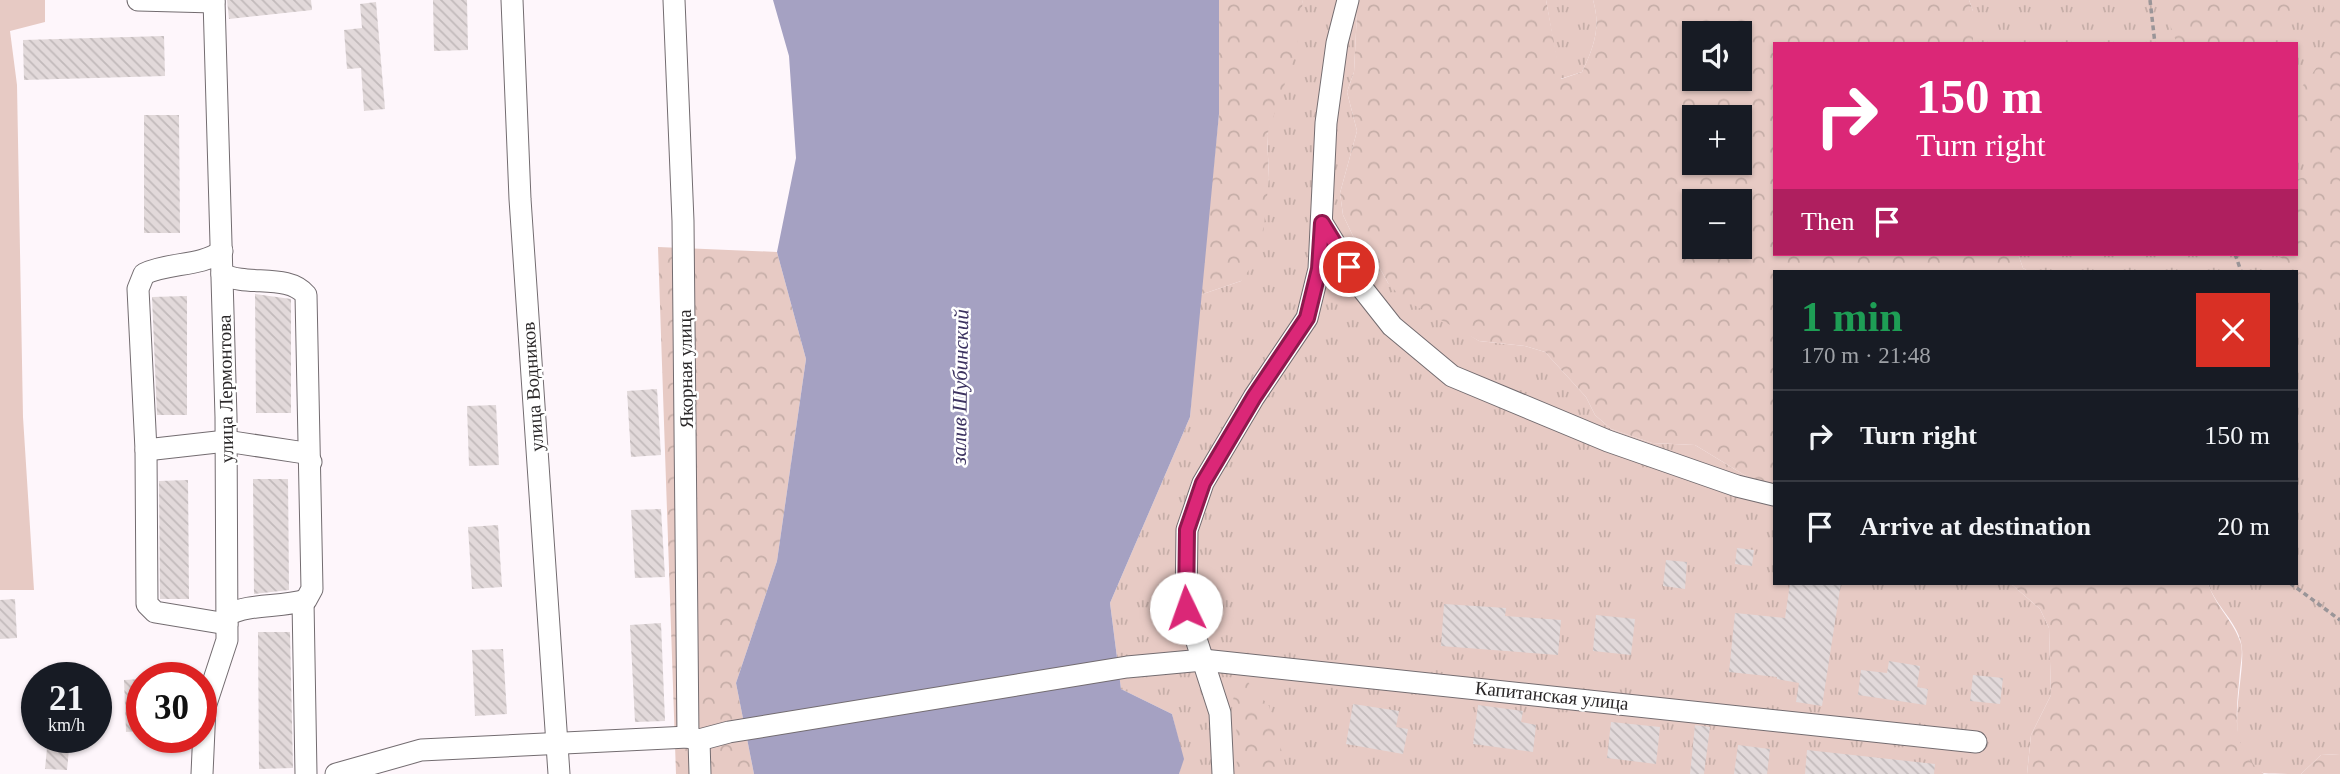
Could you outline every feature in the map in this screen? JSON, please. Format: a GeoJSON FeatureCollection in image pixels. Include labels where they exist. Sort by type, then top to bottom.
{"type":"FeatureCollection","features":[{"type":"Feature","properties":{"kind":"street"},"geometry":{"type":"LineString","coordinates":[[138,0],[214,1]]}},
{"type":"Feature","properties":{"kind":"street","name":"улица Водников"},"geometry":{"type":"LineString","coordinates":[[512,0],[520,200],[559,774]]}},
{"type":"Feature","properties":{"kind":"street","name":"Якорная улица"},"geometry":{"type":"LineString","coordinates":[[674,0],[684,247],[694,738],[700,774]]}},
{"type":"Feature","properties":{"kind":"street"},"geometry":{"type":"LineString","coordinates":[[1223,774],[1220,713],[1186,608],[1187,530],[1203,483],[1254,397],[1307,318],[1319,269],[1326,123],[1337,43],[1348,0]]}},
{"type":"Feature","properties":{"kind":"street","name":"улица Лермонтова"},"geometry":{"type":"LineString","coordinates":[[202,774],[205,707],[227,639],[226,441],[214,1]]}},
{"type":"Feature","properties":{"kind":"street"},"geometry":{"type":"LineString","coordinates":[[1322,223],[1362,288],[1392,326],[1452,376],[1608,441],[1737,486],[1773,495]]}},
{"type":"Feature","properties":{"kind":"street"},"geometry":{"type":"LineString","coordinates":[[222,251],[210,259],[158,267],[144,274],[138,289],[146,450],[147,604],[155,612],[227,619],[240,609],[287,606],[303,601],[312,589],[312,462],[306,295],[293,284],[251,283],[222,274]]}},
{"type":"Feature","properties":{"kind":"street"},"geometry":{"type":"LineString","coordinates":[[146,450],[226,441],[305,453],[312,462]]}},
{"type":"Feature","properties":{"kind":"street"},"geometry":{"type":"LineString","coordinates":[[303,601],[306,774]]}},
{"type":"Feature","properties":{"kind":"street","name":"Капитанская улица"},"geometry":{"type":"LineString","coordinates":[[336,774],[375,769],[421,750],[694,738],[1127,667],[1203,660],[1976,742]]}},
{"type":"Feature","properties":{"kind":"path"},"geometry":{"type":"LineString","coordinates":[[2150,0],[2155,42]]}},
{"type":"Feature","properties":{"kind":"path"},"geometry":{"type":"LineString","coordinates":[[2293,585],[2340,620]]}},
{"type":"Feature","properties":{"kind":"green space"},"geometry":{"type":"Polygon","coordinates":[[[0,0],[45,0],[45,22],[10,31],[17,85],[23,417],[34,590],[0,590],[0,0]]]}},
{"type":"Feature","properties":{"kind":"green space"},"geometry":{"type":"Polygon","coordinates":[[[1219,0],[1303,0],[1296,52],[1267,135],[1269,178],[1262,244],[1254,263],[1241,281],[1200,295],[1219,114],[1219,0]]]}},
{"type":"Feature","properties":{"kind":"green space"},"geometry":{"type":"Polygon","coordinates":[[[1303,0],[1350,0],[1357,12],[1354,72],[1347,92],[1357,131],[1340,193],[1343,215],[1353,236],[1364,253],[1378,265],[1388,283],[1479,341],[1525,346],[1545,352],[1586,397],[1595,415],[1611,429],[1652,443],[1695,445],[1746,476],[1767,485],[1773,484],[1773,585],[2012,585],[2040,609],[2049,628],[2051,695],[2031,735],[2027,774],[1179,774],[1183,759],[1172,714],[1121,689],[1110,603],[1190,417],[1200,295],[1241,281],[1269,178],[1267,135],[1303,0]]]}},
{"type":"Feature","properties":{"kind":"green space"},"geometry":{"type":"Polygon","coordinates":[[[1350,0],[1546,0],[1561,79],[1582,72],[1590,54],[1596,28],[1593,0],[1969,0],[1973,11],[1973,42],[1773,42],[1773,256],[2019,256],[2026,270],[1773,270],[1773,484],[1767,485],[1746,476],[1695,445],[1652,443],[1611,429],[1595,415],[1586,397],[1545,352],[1525,346],[1479,341],[1403,299],[1388,283],[1378,265],[1364,253],[1343,215],[1340,193],[1357,131],[1347,92],[1354,72],[1357,12],[1350,0]]]}},
{"type":"Feature","properties":{"kind":"green space"},"geometry":{"type":"Polygon","coordinates":[[[1546,0],[1593,0],[1595,37],[1582,72],[1560,79],[1546,0]]]}},
{"type":"Feature","properties":{"kind":"green space"},"geometry":{"type":"Polygon","coordinates":[[[1969,0],[2340,0],[2340,754],[2321,755],[2301,774],[2263,773],[2250,764],[2242,751],[2237,717],[2242,649],[2237,631],[2209,585],[2298,585],[2298,270],[2026,270],[2019,256],[2298,256],[2298,42],[1973,42],[1973,11],[1969,0]]]}},
{"type":"Feature","properties":{"kind":"green space"},"geometry":{"type":"Polygon","coordinates":[[[2161,0],[2297,0],[2273,42],[2176,42],[2161,0]]]}},
{"type":"Feature","properties":{"kind":"green space"},"geometry":{"type":"Polygon","coordinates":[[[2320,0],[2340,0],[2340,299],[2324,301],[2313,296],[2298,270],[2279,256],[2298,256],[2298,179],[2304,177],[2310,153],[2298,134],[2298,91],[2314,72],[2325,50],[2328,38],[2326,13],[2320,0]]]}},
{"type":"Feature","properties":{"kind":"green space"},"geometry":{"type":"Polygon","coordinates":[[[658,247],[777,252],[806,359],[777,561],[736,683],[754,774],[676,774],[658,247]]]}},
{"type":"Feature","properties":{"kind":"green space"},"geometry":{"type":"Polygon","coordinates":[[[2012,585],[2209,585],[2241,644],[2237,727],[2245,752],[2264,774],[2027,774],[2031,735],[2051,695],[2049,628],[2040,609],[2012,585]]]}},
{"type":"Feature","properties":{"kind":"green space"},"geometry":{"type":"Polygon","coordinates":[[[1247,681],[1269,706],[1288,774],[1236,774],[1238,740],[1232,706],[1236,684],[1247,681]]]}},
{"type":"Feature","properties":{"kind":"green space"},"geometry":{"type":"Polygon","coordinates":[[[2340,754],[2340,774],[2301,774],[2321,755],[2340,754]]]}},
{"type":"Feature","properties":{"kind":"water","name":"залив Шубинский"},"geometry":{"type":"Polygon","coordinates":[[[773,0],[1219,0],[1219,114],[1190,417],[1110,603],[1121,689],[1172,714],[1184,759],[1179,774],[754,774],[736,683],[777,561],[806,359],[777,252],[796,158],[789,56],[773,0]]]}},
{"type":"Feature","properties":{"kind":"building"},"geometry":{"type":"Polygon","coordinates":[[[227,0],[311,0],[312,10],[229,19],[227,0]]]}},
{"type":"Feature","properties":{"kind":"building"},"geometry":{"type":"Polygon","coordinates":[[[433,0],[467,0],[468,50],[434,51],[433,0]]]}},
{"type":"Feature","properties":{"kind":"building"},"geometry":{"type":"Polygon","coordinates":[[[376,2],[385,109],[364,111],[361,68],[347,69],[344,30],[362,28],[360,4],[376,2]]]}},
{"type":"Feature","properties":{"kind":"building"},"geometry":{"type":"Polygon","coordinates":[[[164,36],[165,76],[24,80],[23,40],[164,36]]]}},
{"type":"Feature","properties":{"kind":"building"},"geometry":{"type":"Polygon","coordinates":[[[144,115],[179,115],[180,233],[144,233],[144,115]]]}},
{"type":"Feature","properties":{"kind":"building"},"geometry":{"type":"Polygon","coordinates":[[[255,294],[291,299],[291,413],[256,413],[255,294]]]}},
{"type":"Feature","properties":{"kind":"building"},"geometry":{"type":"Polygon","coordinates":[[[187,296],[187,415],[157,415],[152,297],[187,296]]]}},
{"type":"Feature","properties":{"kind":"building"},"geometry":{"type":"Polygon","coordinates":[[[657,389],[661,455],[631,457],[627,391],[657,389]]]}},
{"type":"Feature","properties":{"kind":"building"},"geometry":{"type":"Polygon","coordinates":[[[496,405],[499,465],[469,466],[467,406],[496,405]]]}},
{"type":"Feature","properties":{"kind":"building"},"geometry":{"type":"Polygon","coordinates":[[[253,479],[288,479],[289,590],[254,594],[253,479]]]}},
{"type":"Feature","properties":{"kind":"building"},"geometry":{"type":"Polygon","coordinates":[[[188,480],[189,599],[160,599],[159,481],[188,480]]]}},
{"type":"Feature","properties":{"kind":"building"},"geometry":{"type":"Polygon","coordinates":[[[661,509],[665,577],[635,578],[631,510],[661,509]]]}},
{"type":"Feature","properties":{"kind":"building"},"geometry":{"type":"Polygon","coordinates":[[[498,525],[502,587],[472,589],[468,527],[498,525]]]}},
{"type":"Feature","properties":{"kind":"building"},"geometry":{"type":"Polygon","coordinates":[[[1737,548],[1754,550],[1752,566],[1735,564],[1737,548]]]}},
{"type":"Feature","properties":{"kind":"building"},"geometry":{"type":"Polygon","coordinates":[[[1666,560],[1687,562],[1685,589],[1663,586],[1666,560]]]}},
{"type":"Feature","properties":{"kind":"building"},"geometry":{"type":"Polygon","coordinates":[[[1790,585],[1841,585],[1822,706],[1796,702],[1799,683],[1777,677],[1729,672],[1735,613],[1785,618],[1790,585]]]}},
{"type":"Feature","properties":{"kind":"building"},"geometry":{"type":"Polygon","coordinates":[[[15,599],[17,638],[0,639],[0,600],[15,599]]]}},
{"type":"Feature","properties":{"kind":"building"},"geometry":{"type":"Polygon","coordinates":[[[1444,604],[1506,608],[1505,616],[1561,620],[1558,655],[1441,646],[1444,604]]]}},
{"type":"Feature","properties":{"kind":"building"},"geometry":{"type":"Polygon","coordinates":[[[1596,615],[1635,619],[1631,655],[1593,651],[1596,615]]]}},
{"type":"Feature","properties":{"kind":"building"},"geometry":{"type":"Polygon","coordinates":[[[661,623],[665,721],[635,722],[630,625],[661,623]]]}},
{"type":"Feature","properties":{"kind":"building"},"geometry":{"type":"Polygon","coordinates":[[[258,632],[290,632],[293,768],[259,769],[258,632]]]}},
{"type":"Feature","properties":{"kind":"building"},"geometry":{"type":"Polygon","coordinates":[[[503,649],[507,714],[475,716],[472,650],[503,649]]]}},
{"type":"Feature","properties":{"kind":"building"},"geometry":{"type":"Polygon","coordinates":[[[1889,661],[1920,666],[1917,687],[1928,689],[1926,705],[1858,695],[1861,670],[1887,673],[1889,661]]]}},
{"type":"Feature","properties":{"kind":"building"},"geometry":{"type":"Polygon","coordinates":[[[1973,675],[2003,678],[2000,704],[1970,701],[1973,675]]]}},
{"type":"Feature","properties":{"kind":"building"},"geometry":{"type":"Polygon","coordinates":[[[124,680],[126,680],[126,732],[124,680]]]}},
{"type":"Feature","properties":{"kind":"building"},"geometry":{"type":"Polygon","coordinates":[[[1353,704],[1399,711],[1396,727],[1408,729],[1403,754],[1346,744],[1353,704]]]}},
{"type":"Feature","properties":{"kind":"building"},"geometry":{"type":"Polygon","coordinates":[[[1478,705],[1523,711],[1521,722],[1536,725],[1533,752],[1473,744],[1478,705]]]}},
{"type":"Feature","properties":{"kind":"building"},"geometry":{"type":"Polygon","coordinates":[[[1611,722],[1660,727],[1656,764],[1607,758],[1611,722]]]}},
{"type":"Feature","properties":{"kind":"building"},"geometry":{"type":"Polygon","coordinates":[[[1695,725],[1710,727],[1704,774],[1690,774],[1695,725]]]}},
{"type":"Feature","properties":{"kind":"building"},"geometry":{"type":"Polygon","coordinates":[[[1738,745],[1770,749],[1767,774],[1734,774],[1738,745]]]}},
{"type":"Feature","properties":{"kind":"building"},"geometry":{"type":"Polygon","coordinates":[[[1807,750],[1935,764],[1934,774],[1805,774],[1807,750]]]}},
{"type":"Feature","properties":{"kind":"building"},"geometry":{"type":"Polygon","coordinates":[[[47,753],[69,753],[67,770],[45,769],[47,753]]]}},
{"type":"Feature","properties":{"kind":"route"},"geometry":{"type":"LineString","coordinates":[[1186,608],[1187,530],[1203,483],[1254,397],[1307,318],[1319,269],[1322,223],[1349,267]]}}]}
